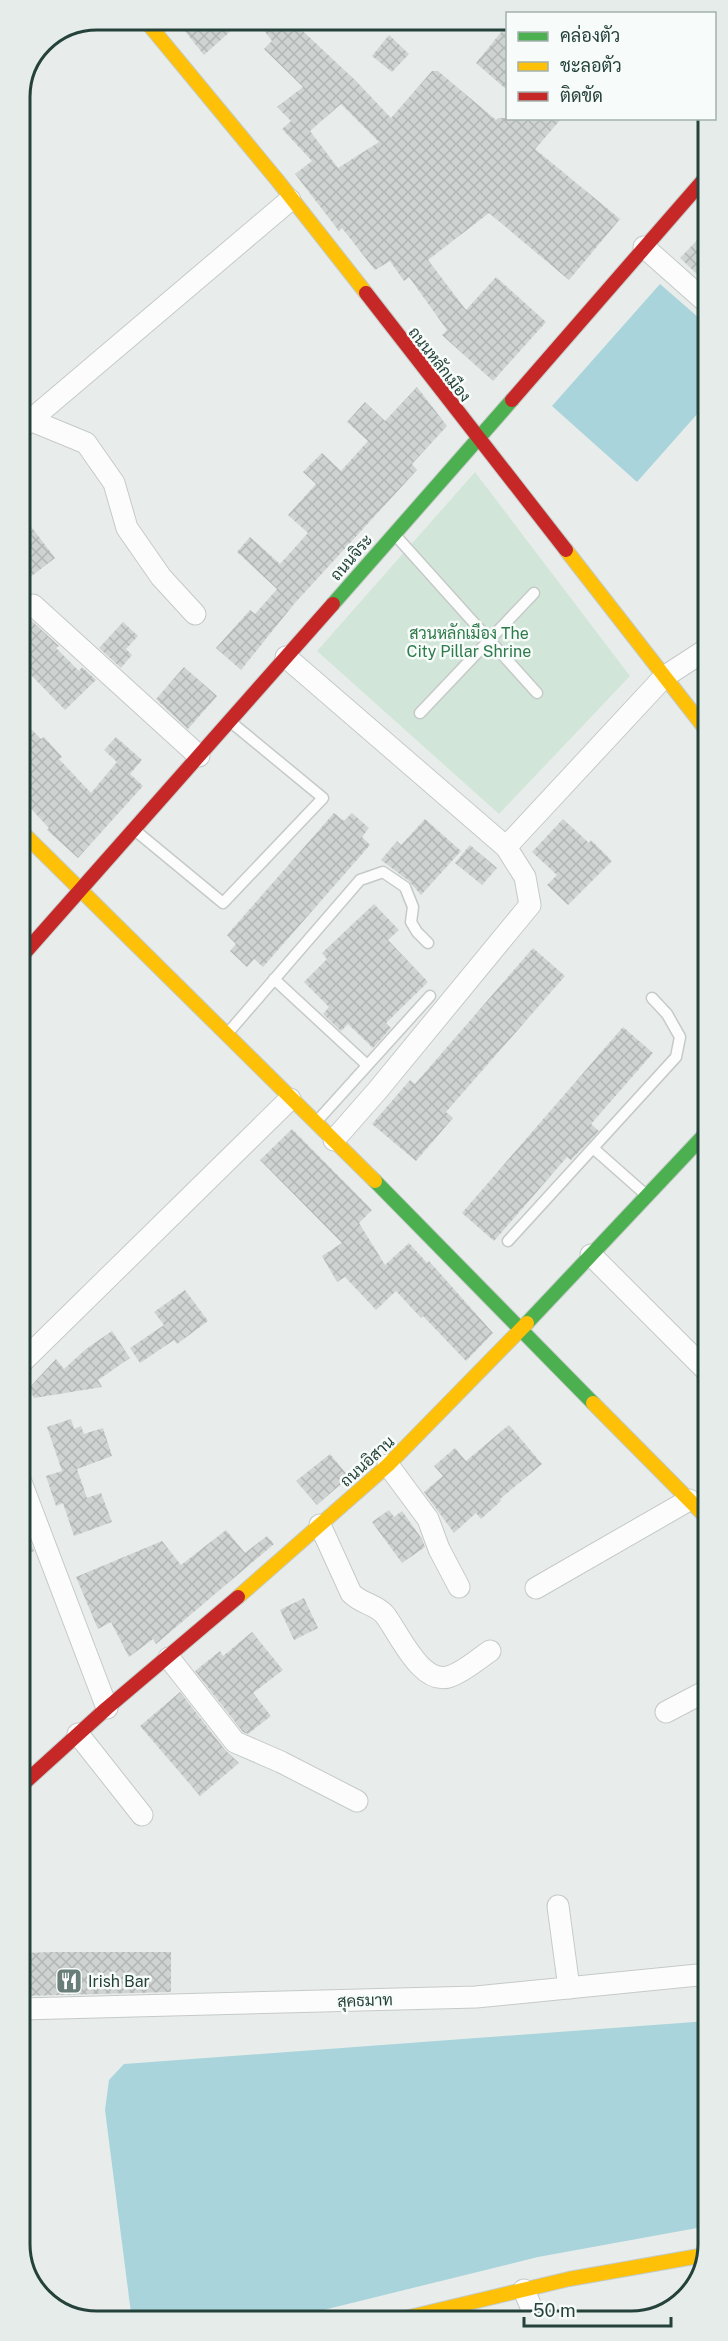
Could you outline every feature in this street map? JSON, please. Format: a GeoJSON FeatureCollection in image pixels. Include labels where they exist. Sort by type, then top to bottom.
{"type":"FeatureCollection","features":[{"type":"Feature","properties":{"kind":"street","name":"ถนนหลักเมือง"},"geometry":{"type":"LineString","coordinates":[[153,30],[278,181],[698,720]]}},
{"type":"Feature","properties":{"kind":"street","name":"ถนนจิระ"},"geometry":{"type":"LineString","coordinates":[[30,947],[231,721],[698,186]]}},
{"type":"Feature","properties":{"kind":"street"},"geometry":{"type":"LineString","coordinates":[[30,421],[291,200]]}},
{"type":"Feature","properties":{"kind":"street"},"geometry":{"type":"LineString","coordinates":[[644,247],[698,295]]}},
{"type":"Feature","properties":{"kind":"street"},"geometry":{"type":"LineString","coordinates":[[30,426],[86,443],[114,483],[127,528],[161,577],[195,615]]}},
{"type":"Feature","properties":{"kind":"street"},"geometry":{"type":"LineString","coordinates":[[33,605],[199,756]]}},
{"type":"Feature","properties":{"kind":"street"},"geometry":{"type":"LineString","coordinates":[[506,847],[664,677],[698,655]]}},
{"type":"Feature","properties":{"kind":"street"},"geometry":{"type":"LineString","coordinates":[[286,657],[506,847],[525,878],[530,904],[334,1140]]}},
{"type":"Feature","properties":{"kind":"street"},"geometry":{"type":"LineString","coordinates":[[30,840],[334,1140],[698,1509]]}},
{"type":"Feature","properties":{"kind":"street"},"geometry":{"type":"LineString","coordinates":[[30,1354],[290,1099]]}},
{"type":"Feature","properties":{"kind":"street","name":"ถนนอิสาน"},"geometry":{"type":"LineString","coordinates":[[30,1777],[388,1465],[698,1142]]}},
{"type":"Feature","properties":{"kind":"street"},"geometry":{"type":"LineString","coordinates":[[591,1255],[698,1362]]}},
{"type":"Feature","properties":{"kind":"street"},"geometry":{"type":"LineString","coordinates":[[388,1465],[428,1519],[439,1549],[459,1587]]}},
{"type":"Feature","properties":{"kind":"street"},"geometry":{"type":"LineString","coordinates":[[536,1588],[689,1500]]}},
{"type":"Feature","properties":{"kind":"street"},"geometry":{"type":"LineString","coordinates":[[30,1506],[107,1708]]}},
{"type":"Feature","properties":{"kind":"street"},"geometry":{"type":"LineString","coordinates":[[320,1525],[351,1593],[359,1602],[371,1605],[383,1613],[409,1653],[426,1672],[439,1678],[451,1677],[490,1651]]}},
{"type":"Feature","properties":{"kind":"street"},"geometry":{"type":"LineString","coordinates":[[169,1658],[235,1742],[291,1766],[357,1802]]}},
{"type":"Feature","properties":{"kind":"street"},"geometry":{"type":"LineString","coordinates":[[666,1712],[698,1695]]}},
{"type":"Feature","properties":{"kind":"street"},"geometry":{"type":"LineString","coordinates":[[78,1734],[142,1815]]}},
{"type":"Feature","properties":{"kind":"street"},"geometry":{"type":"LineString","coordinates":[[558,1906],[568,1988]]}},
{"type":"Feature","properties":{"kind":"street","name":"สุคธมาท"},"geometry":{"type":"LineString","coordinates":[[30,2009],[476,1997],[698,1975]]}},
{"type":"Feature","properties":{"kind":"street"},"geometry":{"type":"LineString","coordinates":[[435,2311],[569,2279],[697,2256]]}},
{"type":"Feature","properties":{"kind":"street"},"geometry":{"type":"LineString","coordinates":[[524,2290],[533,2311]]}},
{"type":"Feature","properties":{"kind":"lane"},"geometry":{"type":"LineString","coordinates":[[394,533],[537,693]]}},
{"type":"Feature","properties":{"kind":"lane"},"geometry":{"type":"LineString","coordinates":[[420,713],[534,593]]}},
{"type":"Feature","properties":{"kind":"lane"},"geometry":{"type":"LineString","coordinates":[[134,830],[223,903],[323,798],[231,721]]}},
{"type":"Feature","properties":{"kind":"lane"},"geometry":{"type":"LineString","coordinates":[[226,1034],[360,880],[383,872],[405,886],[413,907],[411,922],[428,943]]}},
{"type":"Feature","properties":{"kind":"lane"},"geometry":{"type":"LineString","coordinates":[[274,979],[368,1065]]}},
{"type":"Feature","properties":{"kind":"lane"},"geometry":{"type":"LineString","coordinates":[[315,1123],[430,996]]}},
{"type":"Feature","properties":{"kind":"lane"},"geometry":{"type":"LineString","coordinates":[[508,1241],[676,1056],[680,1037],[667,1014],[652,998]]}},
{"type":"Feature","properties":{"kind":"lane"},"geometry":{"type":"LineString","coordinates":[[593,1148],[647,1196]]}},
{"type":"Feature","properties":{"kind":"green space","name":"สวนหลักเมือง The City Pillar Shrine"},"geometry":{"type":"Polygon","coordinates":[[[475,472],[630,676],[499,814],[317,651],[475,472]]]}},
{"type":"Feature","properties":{"kind":"water"},"geometry":{"type":"Polygon","coordinates":[[[660,284],[698,317],[698,413],[637,482],[552,406],[660,284]]]}},
{"type":"Feature","properties":{"kind":"water"},"geometry":{"type":"Polygon","coordinates":[[[698,2022],[698,2228],[538,2257],[319,2311],[131,2311],[105,2110],[109,2080],[124,2064],[698,2022]]]}},
{"type":"Feature","properties":{"kind":"building"},"geometry":{"type":"Polygon","coordinates":[[[184,30],[232,30],[204,55],[184,30]]]}},
{"type":"Feature","properties":{"kind":"building"},"geometry":{"type":"Polygon","coordinates":[[[264,30],[302,30],[356,81],[391,118],[432,71],[438,71],[496,120],[506,118],[506,120],[560,120],[535,149],[620,219],[569,280],[489,213],[428,260],[466,310],[496,277],[546,322],[493,381],[442,335],[447,330],[409,277],[404,281],[390,261],[375,270],[342,228],[339,231],[295,174],[312,161],[282,129],[291,121],[277,107],[303,87],[264,49],[272,41],[264,30]],[[341,104],[310,131],[338,168],[379,142],[341,104]]]}},
{"type":"Feature","properties":{"kind":"building"},"geometry":{"type":"Polygon","coordinates":[[[503,30],[506,30],[506,89],[476,63],[503,30]]]}},
{"type":"Feature","properties":{"kind":"building"},"geometry":{"type":"Polygon","coordinates":[[[389,35],[409,54],[392,72],[372,56],[389,35]]]}},
{"type":"Feature","properties":{"kind":"building"},"geometry":{"type":"Polygon","coordinates":[[[698,239],[698,275],[680,258],[698,239]]]}},
{"type":"Feature","properties":{"kind":"building"},"geometry":{"type":"Polygon","coordinates":[[[417,387],[447,426],[412,464],[417,470],[294,604],[241,670],[216,648],[250,610],[255,614],[277,589],[237,552],[250,537],[280,564],[308,533],[288,515],[316,484],[303,472],[322,453],[341,471],[368,441],[347,422],[365,402],[385,421],[417,387]]]}},
{"type":"Feature","properties":{"kind":"building"},"geometry":{"type":"Polygon","coordinates":[[[30,525],[55,558],[30,577],[30,525]]]}},
{"type":"Feature","properties":{"kind":"building"},"geometry":{"type":"Polygon","coordinates":[[[30,619],[59,646],[56,648],[79,671],[82,667],[96,680],[65,710],[30,674],[30,619]]]}},
{"type":"Feature","properties":{"kind":"building"},"geometry":{"type":"Polygon","coordinates":[[[123,622],[138,636],[126,649],[132,655],[121,668],[99,648],[123,622]]]}},
{"type":"Feature","properties":{"kind":"building"},"geometry":{"type":"Polygon","coordinates":[[[184,667],[217,696],[188,729],[156,699],[184,667]]]}},
{"type":"Feature","properties":{"kind":"building"},"geometry":{"type":"Polygon","coordinates":[[[30,728],[41,739],[44,737],[62,757],[59,759],[91,793],[117,762],[104,750],[116,737],[142,760],[130,774],[143,786],[78,858],[47,830],[49,828],[30,808],[30,728]]]}},
{"type":"Feature","properties":{"kind":"building"},"geometry":{"type":"Polygon","coordinates":[[[334,813],[344,821],[352,813],[369,828],[362,837],[370,845],[263,967],[254,959],[247,967],[230,951],[236,944],[227,935],[334,813]]]}},
{"type":"Feature","properties":{"kind":"building"},"geometry":{"type":"Polygon","coordinates":[[[425,819],[461,851],[421,895],[409,881],[381,860],[397,841],[401,845],[425,819]]]}},
{"type":"Feature","properties":{"kind":"building"},"geometry":{"type":"Polygon","coordinates":[[[563,819],[589,843],[591,840],[612,861],[568,905],[547,885],[557,875],[532,852],[563,819]]]}},
{"type":"Feature","properties":{"kind":"building"},"geometry":{"type":"Polygon","coordinates":[[[470,845],[497,868],[482,885],[455,863],[470,845]]]}},
{"type":"Feature","properties":{"kind":"building"},"geometry":{"type":"Polygon","coordinates":[[[374,904],[399,930],[388,940],[428,982],[386,1023],[391,1028],[373,1048],[348,1024],[341,1031],[323,1014],[329,1007],[304,982],[327,959],[322,953],[374,904]]]}},
{"type":"Feature","properties":{"kind":"building"},"geometry":{"type":"Polygon","coordinates":[[[533,948],[565,976],[446,1112],[453,1118],[416,1161],[372,1124],[410,1080],[415,1084],[533,948]]]}},
{"type":"Feature","properties":{"kind":"building"},"geometry":{"type":"Polygon","coordinates":[[[623,1027],[653,1053],[591,1124],[599,1131],[571,1160],[567,1157],[494,1241],[462,1213],[623,1027]]]}},
{"type":"Feature","properties":{"kind":"building"},"geometry":{"type":"Polygon","coordinates":[[[292,1129],[372,1210],[359,1223],[385,1265],[409,1243],[427,1263],[429,1261],[493,1333],[466,1361],[396,1291],[376,1310],[345,1277],[337,1282],[322,1256],[342,1243],[260,1160],[292,1129]]]}},
{"type":"Feature","properties":{"kind":"building"},"geometry":{"type":"Polygon","coordinates":[[[185,1290],[208,1321],[177,1344],[174,1340],[140,1363],[130,1348],[164,1325],[154,1312],[185,1290]]]}},
{"type":"Feature","properties":{"kind":"building"},"geometry":{"type":"Polygon","coordinates":[[[112,1331],[130,1358],[98,1380],[102,1387],[34,1398],[30,1387],[56,1359],[64,1369],[86,1349],[112,1331]]]}},
{"type":"Feature","properties":{"kind":"building"},"geometry":{"type":"Polygon","coordinates":[[[71,1419],[74,1429],[81,1426],[84,1434],[103,1428],[112,1456],[77,1469],[87,1498],[101,1493],[112,1522],[74,1536],[63,1503],[56,1506],[46,1476],[62,1471],[47,1427],[71,1419]]]}},
{"type":"Feature","properties":{"kind":"building"},"geometry":{"type":"Polygon","coordinates":[[[509,1425],[542,1464],[500,1499],[501,1501],[481,1519],[476,1513],[454,1533],[424,1492],[443,1476],[434,1466],[455,1448],[466,1461],[509,1425]]]}},
{"type":"Feature","properties":{"kind":"building"},"geometry":{"type":"Polygon","coordinates":[[[330,1454],[349,1477],[317,1505],[296,1481],[330,1454]]]}},
{"type":"Feature","properties":{"kind":"building"},"geometry":{"type":"Polygon","coordinates":[[[389,1510],[394,1517],[402,1511],[425,1547],[402,1563],[372,1522],[389,1510]]]}},
{"type":"Feature","properties":{"kind":"building"},"geometry":{"type":"Polygon","coordinates":[[[226,1530],[245,1553],[267,1536],[274,1544],[156,1644],[153,1639],[129,1657],[111,1622],[98,1629],[76,1577],[162,1541],[181,1565],[226,1530]]]}},
{"type":"Feature","properties":{"kind":"building"},"geometry":{"type":"Polygon","coordinates":[[[30,1541],[34,1551],[30,1553],[30,1541]]]}},
{"type":"Feature","properties":{"kind":"building"},"geometry":{"type":"Polygon","coordinates":[[[304,1598],[318,1628],[294,1640],[280,1610],[304,1598]]]}},
{"type":"Feature","properties":{"kind":"building"},"geometry":{"type":"Polygon","coordinates":[[[252,1632],[283,1670],[253,1693],[271,1716],[248,1734],[243,1732],[195,1671],[220,1651],[223,1656],[252,1632]]]}},
{"type":"Feature","properties":{"kind":"building"},"geometry":{"type":"Polygon","coordinates":[[[180,1692],[225,1750],[239,1763],[200,1796],[140,1726],[180,1692]]]}},
{"type":"Feature","properties":{"kind":"building"},"geometry":{"type":"Polygon","coordinates":[[[171,1952],[171,1992],[30,1996],[30,1953],[171,1952]]]}},
{"type":"Feature","properties":{"kind":"traffic: fast"},"geometry":{"type":"LineString","coordinates":[[333,604],[512,400]]}},
{"type":"Feature","properties":{"kind":"traffic: fast"},"geometry":{"type":"LineString","coordinates":[[527,1323],[698,1142]]}},
{"type":"Feature","properties":{"kind":"traffic: fast"},"geometry":{"type":"LineString","coordinates":[[375,1181],[593,1403]]}},
{"type":"Feature","properties":{"kind":"traffic: slow"},"geometry":{"type":"LineString","coordinates":[[153,30],[278,181],[366,293]]}},
{"type":"Feature","properties":{"kind":"traffic: slow"},"geometry":{"type":"LineString","coordinates":[[566,550],[698,719]]}},
{"type":"Feature","properties":{"kind":"traffic: slow"},"geometry":{"type":"LineString","coordinates":[[30,840],[375,1181]]}},
{"type":"Feature","properties":{"kind":"traffic: slow"},"geometry":{"type":"LineString","coordinates":[[238,1597],[388,1465],[527,1323]]}},
{"type":"Feature","properties":{"kind":"traffic: slow"},"geometry":{"type":"LineString","coordinates":[[593,1403],[698,1509]]}},
{"type":"Feature","properties":{"kind":"traffic: slow"},"geometry":{"type":"LineString","coordinates":[[435,2311],[569,2279],[697,2256]]}},
{"type":"Feature","properties":{"kind":"traffic: jam"},"geometry":{"type":"LineString","coordinates":[[512,400],[698,186]]}},
{"type":"Feature","properties":{"kind":"traffic: jam"},"geometry":{"type":"LineString","coordinates":[[366,293],[566,550]]}},
{"type":"Feature","properties":{"kind":"traffic: jam"},"geometry":{"type":"LineString","coordinates":[[30,947],[333,604]]}},
{"type":"Feature","properties":{"kind":"traffic: jam"},"geometry":{"type":"LineString","coordinates":[[30,1778],[107,1708],[238,1597]]}},
{"type":"Feature","properties":{"kind":"place","name":"Irish Bar"},"geometry":{"type":"Point","coordinates":[69,1981]}}]}
